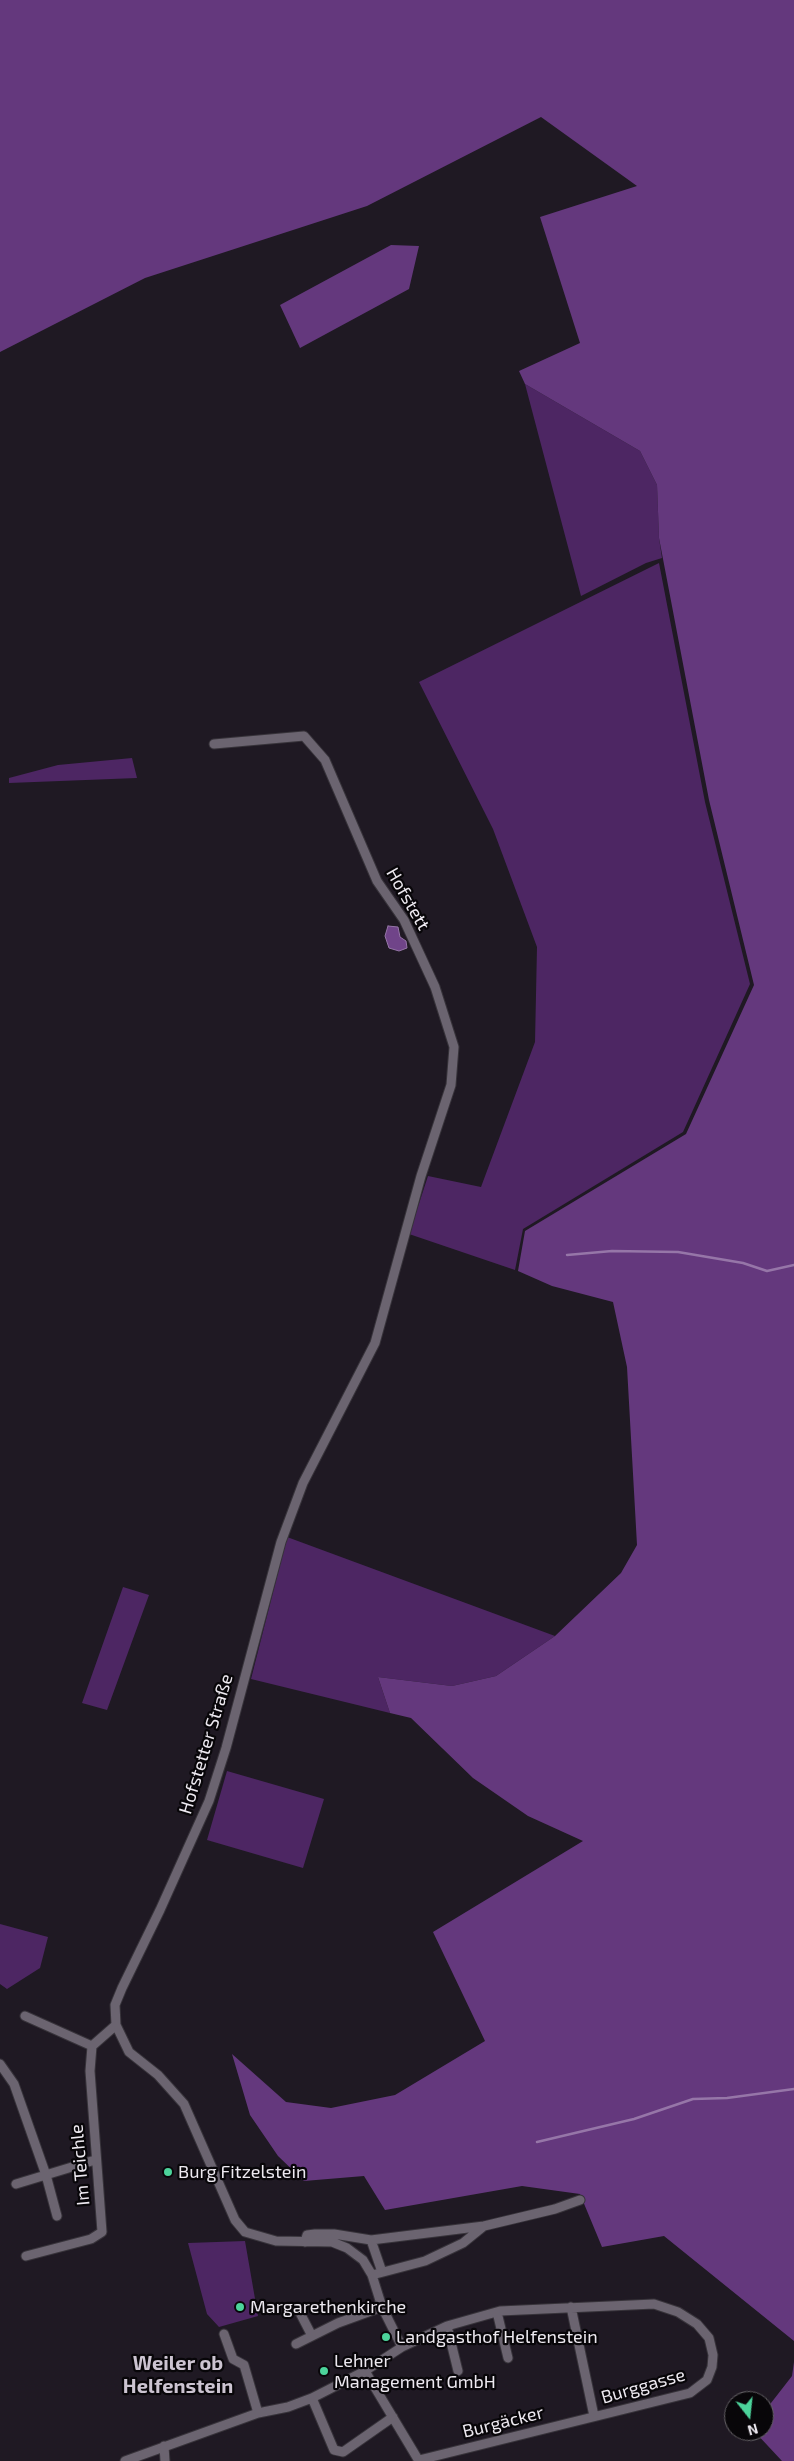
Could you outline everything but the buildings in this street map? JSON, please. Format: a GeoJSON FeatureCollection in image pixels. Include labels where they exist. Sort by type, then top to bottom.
{"type":"FeatureCollection","features":[{"type":"Feature","properties":{"kind":"street","name":"Hofstett"},"geometry":{"type":"LineString","coordinates":[[214,744],[304,736],[325,760],[377,881],[404,920],[435,987],[454,1047],[450,1085],[421,1176]]}},
{"type":"Feature","properties":{"kind":"street","name":"Hofstetter Straße"},"geometry":{"type":"LineString","coordinates":[[372,2274],[363,2260],[347,2248],[332,2242],[276,2241],[246,2232],[235,2220],[184,2104],[158,2075],[129,2052],[116,2025],[115,2006],[209,1801],[226,1748],[281,1542],[303,1483],[375,1344],[421,1176]]}},
{"type":"Feature","properties":{"kind":"street"},"geometry":{"type":"LineString","coordinates":[[25,2016],[92,2046],[116,2025]]}},
{"type":"Feature","properties":{"kind":"street","name":"Im Teichle"},"geometry":{"type":"LineString","coordinates":[[26,2256],[91,2239],[102,2232],[95,2160],[90,2071],[92,2046]]}},
{"type":"Feature","properties":{"kind":"street"},"geometry":{"type":"LineString","coordinates":[[0,2064],[14,2084],[46,2175],[57,2216]]}},
{"type":"Feature","properties":{"kind":"street"},"geometry":{"type":"LineString","coordinates":[[16,2184],[95,2160]]}},
{"type":"Feature","properties":{"kind":"street"},"geometry":{"type":"LineString","coordinates":[[305,2242],[307,2235],[315,2234],[370,2240],[484,2226],[555,2209],[580,2200]]}},
{"type":"Feature","properties":{"kind":"street"},"geometry":{"type":"LineString","coordinates":[[402,2346],[382,2307],[372,2274],[425,2261],[463,2243],[484,2226]]}},
{"type":"Feature","properties":{"kind":"street"},"geometry":{"type":"LineString","coordinates":[[370,2240],[382,2272]]}},
{"type":"Feature","properties":{"kind":"street","name":"Burggasse"},"geometry":{"type":"LineString","coordinates":[[124,2461],[138,2459],[164,2446],[258,2412],[288,2407],[312,2398],[365,2371],[402,2346],[447,2326],[497,2312],[571,2307],[654,2304],[678,2312],[697,2324],[709,2338],[712,2366],[707,2380],[690,2393],[594,2416],[571,2307]]}},
{"type":"Feature","properties":{"kind":"street"},"geometry":{"type":"LineString","coordinates":[[296,2344],[338,2323],[382,2307]]}},
{"type":"Feature","properties":{"kind":"street"},"geometry":{"type":"LineString","coordinates":[[298,2308],[312,2336]]}},
{"type":"Feature","properties":{"kind":"street"},"geometry":{"type":"LineString","coordinates":[[497,2312],[508,2358]]}},
{"type":"Feature","properties":{"kind":"street"},"geometry":{"type":"LineString","coordinates":[[447,2326],[458,2371]]}},
{"type":"Feature","properties":{"kind":"street"},"geometry":{"type":"LineString","coordinates":[[224,2334],[233,2359],[244,2365],[258,2412]]}},
{"type":"Feature","properties":{"kind":"street"},"geometry":{"type":"LineString","coordinates":[[365,2371],[419,2460]]}},
{"type":"Feature","properties":{"kind":"street"},"geometry":{"type":"LineString","coordinates":[[312,2398],[334,2450],[343,2452],[393,2417]]}},
{"type":"Feature","properties":{"kind":"street","name":"Burgäcker"},"geometry":{"type":"LineString","coordinates":[[419,2460],[594,2416]]}},
{"type":"Feature","properties":{"kind":"street"},"geometry":{"type":"LineString","coordinates":[[164,2446],[164,2461]]}},
{"type":"Feature","properties":{"kind":"shaded area"},"geometry":{"type":"Polygon","coordinates":[[[0,0],[794,0],[794,2341],[664,2236],[602,2247],[580,2194],[522,2186],[385,2210],[364,2176],[304,2181],[278,2156],[250,2115],[232,2054],[286,2102],[331,2108],[395,2095],[485,2041],[433,1932],[583,1841],[528,1816],[473,1778],[411,1718],[390,1713],[378,1677],[452,1686],[496,1676],[555,1636],[621,1573],[637,1545],[627,1367],[613,1302],[552,1286],[518,1271],[525,1231],[686,1134],[754,985],[709,800],[659,538],[657,485],[640,451],[525,384],[519,371],[580,343],[540,217],[637,186],[541,117],[367,206],[145,278],[0,352],[0,0]]]}},
{"type":"Feature","properties":{"kind":"shaded area"},"geometry":{"type":"Polygon","coordinates":[[[391,245],[419,246],[409,289],[300,348],[280,305],[391,245]]]}},
{"type":"Feature","properties":{"kind":"shaded area"},"geometry":{"type":"Polygon","coordinates":[[[525,384],[640,451],[657,485],[659,538],[662,558],[646,563],[581,596],[525,384]]]}},
{"type":"Feature","properties":{"kind":"shaded area"},"geometry":{"type":"Polygon","coordinates":[[[659,563],[705,802],[750,984],[683,1132],[523,1229],[515,1270],[409,1234],[428,1176],[481,1187],[535,1042],[537,947],[493,829],[419,682],[659,563]]]}},
{"type":"Feature","properties":{"kind":"shaded area"},"geometry":{"type":"Polygon","coordinates":[[[132,758],[137,778],[9,783],[9,778],[58,765],[132,758]]]}},
{"type":"Feature","properties":{"kind":"shaded area"},"geometry":{"type":"Polygon","coordinates":[[[388,926],[398,927],[400,937],[406,941],[407,948],[399,951],[389,948],[385,936],[388,926]]]}},
{"type":"Feature","properties":{"kind":"shaded area"},"geometry":{"type":"Polygon","coordinates":[[[287,1537],[555,1636],[496,1676],[452,1686],[378,1677],[390,1713],[251,1679],[287,1537]]]}},
{"type":"Feature","properties":{"kind":"shaded area"},"geometry":{"type":"Polygon","coordinates":[[[123,1587],[149,1595],[107,1710],[82,1703],[123,1587]]]}},
{"type":"Feature","properties":{"kind":"shaded area"},"geometry":{"type":"Polygon","coordinates":[[[227,1771],[324,1799],[303,1868],[207,1840],[227,1771]]]}},
{"type":"Feature","properties":{"kind":"shaded area"},"geometry":{"type":"Polygon","coordinates":[[[0,1924],[48,1937],[40,1968],[7,1989],[0,1984],[0,1924]]]}},
{"type":"Feature","properties":{"kind":"shaded area"},"geometry":{"type":"Polygon","coordinates":[[[245,2241],[258,2316],[219,2327],[207,2314],[188,2243],[245,2241]]]}},
{"type":"Feature","properties":{"kind":"shaded area"},"geometry":{"type":"Polygon","coordinates":[[[794,2362],[794,2461],[782,2461],[763,2441],[774,2441],[774,2399],[792,2376],[794,2362]]]}},
{"type":"Feature","properties":{"kind":"waterway"},"geometry":{"type":"LineString","coordinates":[[567,1255],[612,1251],[678,1252],[743,1263],[767,1271],[794,1265]]}},
{"type":"Feature","properties":{"kind":"waterway"},"geometry":{"type":"LineString","coordinates":[[537,2142],[634,2119],[693,2099],[727,2098],[794,2089]]}},
{"type":"Feature","properties":{"kind":"place","name":"Burg Fitzelstein"},"geometry":{"type":"Point","coordinates":[168,2172]}},
{"type":"Feature","properties":{"kind":"place","name":"Margarethenkirche"},"geometry":{"type":"Point","coordinates":[240,2307]}},
{"type":"Feature","properties":{"kind":"place","name":"Landgasthof Helfenstein"},"geometry":{"type":"Point","coordinates":[386,2337]}},
{"type":"Feature","properties":{"kind":"place","name":"Lehner Management GmbH"},"geometry":{"type":"Point","coordinates":[324,2371]}},
{"type":"Feature","properties":{"kind":"district","name":"Weiler ob Helfenstein"},"geometry":{"type":"Point","coordinates":[178,2374]}}]}
